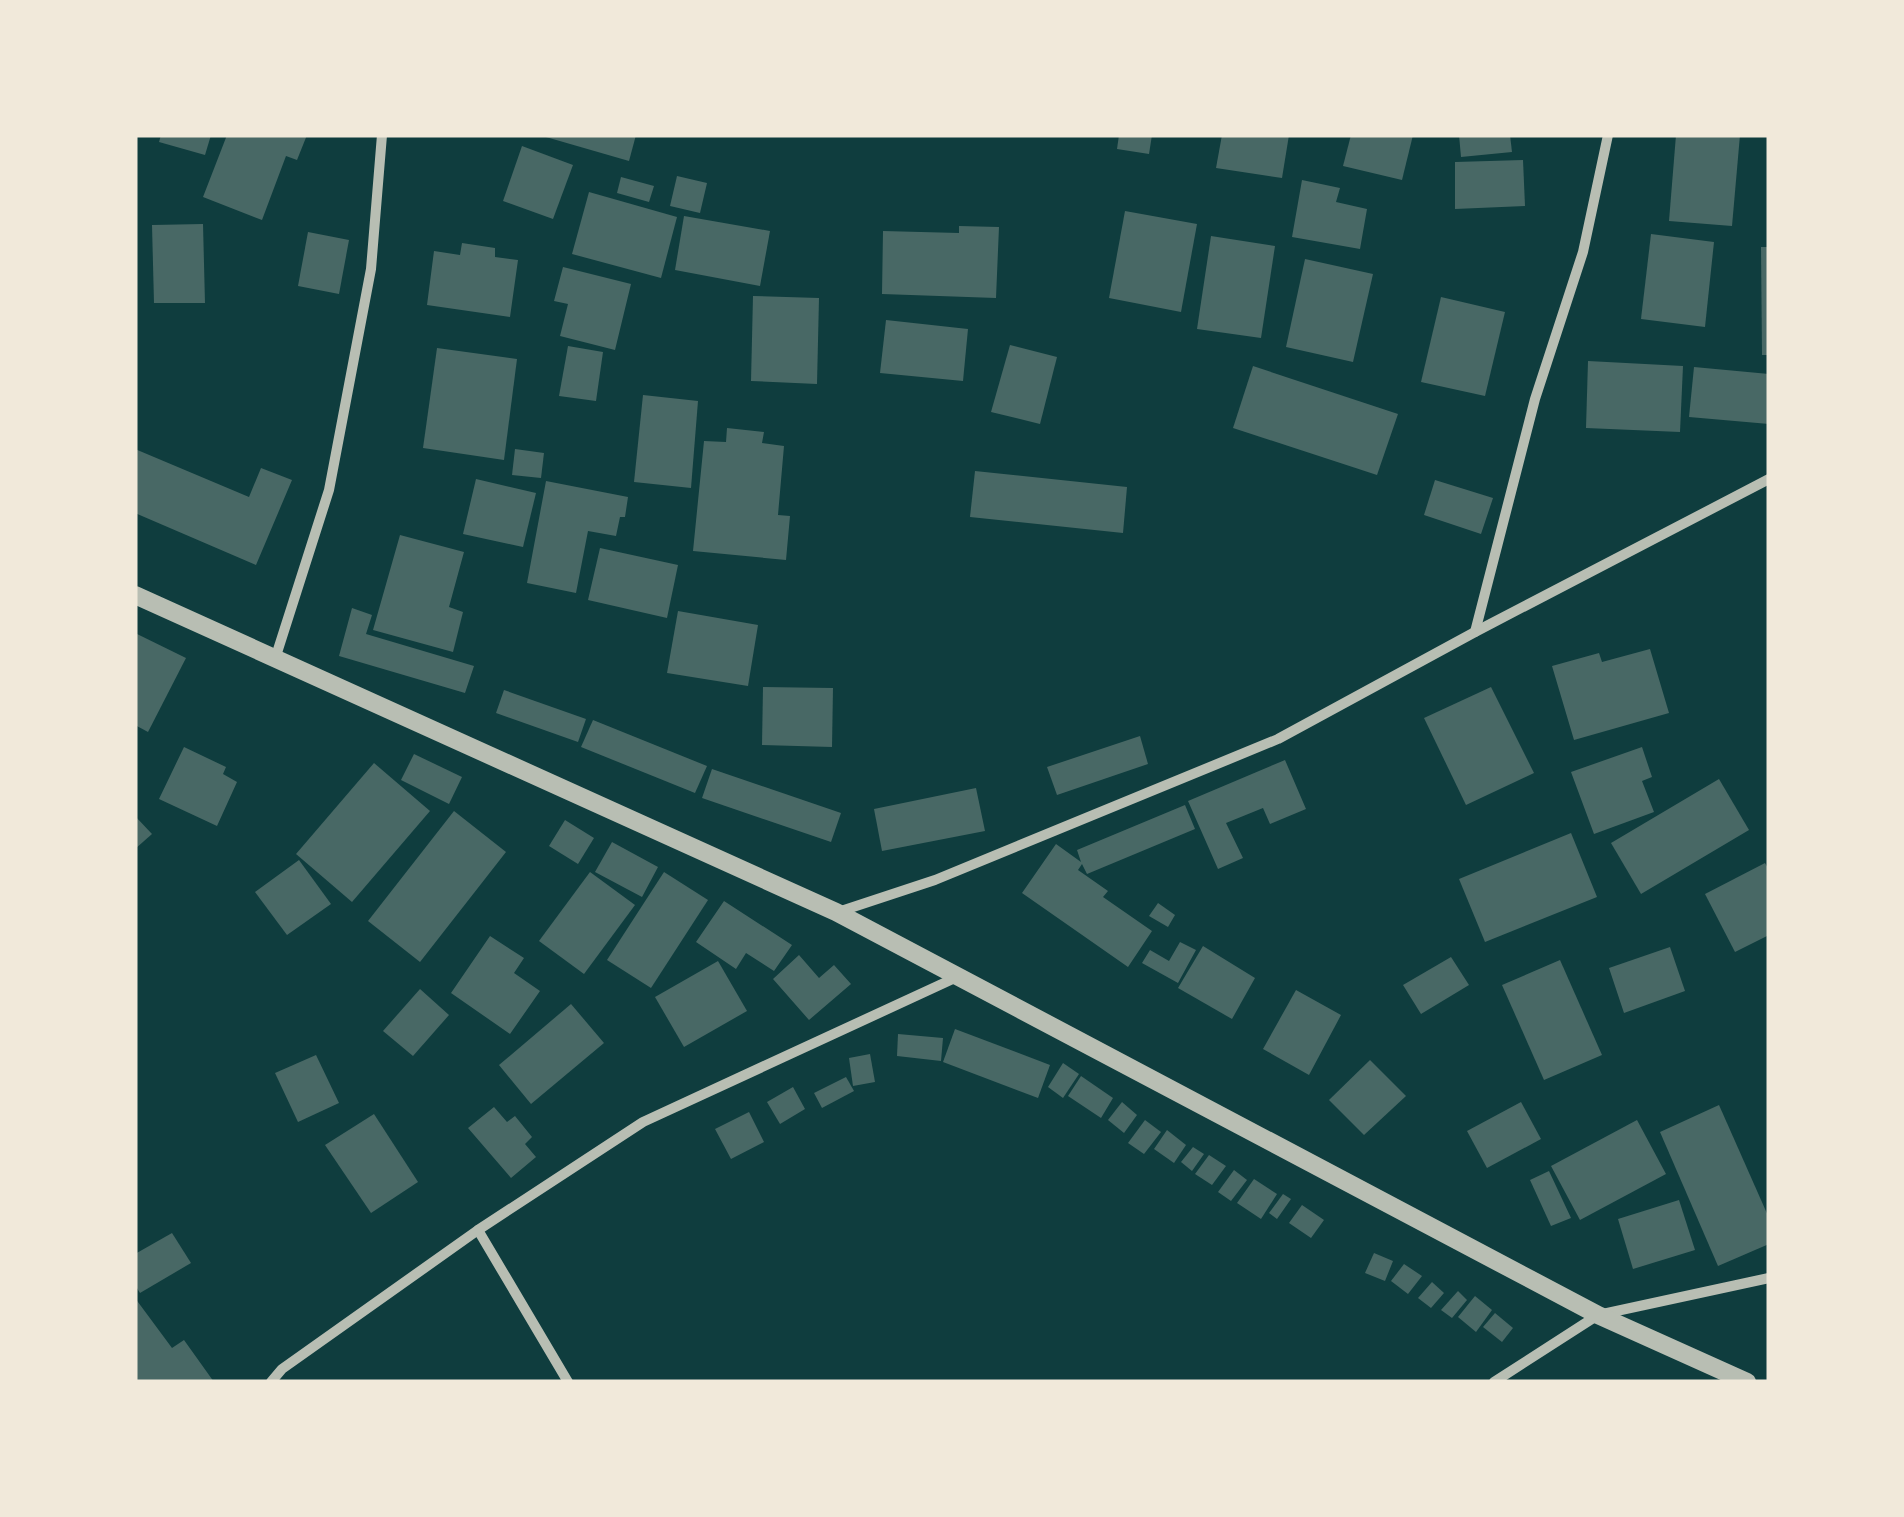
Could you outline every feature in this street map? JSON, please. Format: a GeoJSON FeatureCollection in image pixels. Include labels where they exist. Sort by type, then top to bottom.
{"type":"FeatureCollection","features":[{"type":"Feature","properties":{"kind":"street"},"geometry":{"type":"LineString","coordinates":[[274,660],[329,490],[370,269],[382,135]]}},
{"type":"Feature","properties":{"kind":"street"},"geometry":{"type":"LineString","coordinates":[[1476,632],[1536,400],[1584,252],[1608,135]]}},
{"type":"Feature","properties":{"kind":"street"},"geometry":{"type":"LineString","coordinates":[[836,912],[934,880],[1278,739],[1769,478]]}},
{"type":"Feature","properties":{"kind":"street"},"geometry":{"type":"LineString","coordinates":[[135,595],[836,912],[1598,1315],[1747,1382]]}},
{"type":"Feature","properties":{"kind":"street"},"geometry":{"type":"LineString","coordinates":[[272,1382],[282,1369],[478,1230],[643,1122],[958,976]]}},
{"type":"Feature","properties":{"kind":"street"},"geometry":{"type":"LineString","coordinates":[[478,1230],[568,1382]]}},
{"type":"Feature","properties":{"kind":"street"},"geometry":{"type":"LineString","coordinates":[[1494,1382],[1598,1315],[1769,1278]]}},
{"type":"Feature","properties":{"kind":"building"},"geometry":{"type":"Polygon","coordinates":[[[161,135],[211,135],[205,155],[159,142],[161,135]]]}},
{"type":"Feature","properties":{"kind":"building"},"geometry":{"type":"Polygon","coordinates":[[[227,135],[307,135],[297,160],[286,156],[262,220],[203,197],[227,135]]]}},
{"type":"Feature","properties":{"kind":"building"},"geometry":{"type":"Polygon","coordinates":[[[539,135],[636,135],[629,161],[539,135]]]}},
{"type":"Feature","properties":{"kind":"building"},"geometry":{"type":"Polygon","coordinates":[[[1119,135],[1152,135],[1149,154],[1117,149],[1119,135]]]}},
{"type":"Feature","properties":{"kind":"building"},"geometry":{"type":"Polygon","coordinates":[[[1222,135],[1289,135],[1282,178],[1216,168],[1222,135]]]}},
{"type":"Feature","properties":{"kind":"building"},"geometry":{"type":"Polygon","coordinates":[[[1351,135],[1413,135],[1402,180],[1343,166],[1351,135]]]}},
{"type":"Feature","properties":{"kind":"building"},"geometry":{"type":"Polygon","coordinates":[[[1459,135],[1510,135],[1512,152],[1461,157],[1459,135]]]}},
{"type":"Feature","properties":{"kind":"building"},"geometry":{"type":"Polygon","coordinates":[[[1676,135],[1740,135],[1732,226],[1669,221],[1676,135]]]}},
{"type":"Feature","properties":{"kind":"building"},"geometry":{"type":"Polygon","coordinates":[[[522,146],[573,165],[553,219],[503,201],[522,146]]]}},
{"type":"Feature","properties":{"kind":"building"},"geometry":{"type":"Polygon","coordinates":[[[1523,160],[1525,206],[1455,209],[1455,162],[1523,160]]]}},
{"type":"Feature","properties":{"kind":"building"},"geometry":{"type":"Polygon","coordinates":[[[677,176],[707,183],[700,213],[670,206],[677,176]]]}},
{"type":"Feature","properties":{"kind":"building"},"geometry":{"type":"Polygon","coordinates":[[[621,177],[654,186],[649,202],[617,193],[621,177]]]}},
{"type":"Feature","properties":{"kind":"building"},"geometry":{"type":"Polygon","coordinates":[[[1302,180],[1340,188],[1336,202],[1367,209],[1360,249],[1292,237],[1302,180]]]}},
{"type":"Feature","properties":{"kind":"building"},"geometry":{"type":"Polygon","coordinates":[[[589,192],[677,217],[661,278],[572,254],[589,192]]]}},
{"type":"Feature","properties":{"kind":"building"},"geometry":{"type":"Polygon","coordinates":[[[1125,211],[1197,224],[1181,312],[1109,298],[1125,211]]]}},
{"type":"Feature","properties":{"kind":"building"},"geometry":{"type":"Polygon","coordinates":[[[684,216],[770,231],[760,286],[675,270],[684,216]]]}},
{"type":"Feature","properties":{"kind":"building"},"geometry":{"type":"Polygon","coordinates":[[[203,224],[205,303],[154,303],[152,225],[203,224]]]}},
{"type":"Feature","properties":{"kind":"building"},"geometry":{"type":"Polygon","coordinates":[[[959,226],[999,227],[996,298],[882,294],[883,231],[959,233],[959,226]]]}},
{"type":"Feature","properties":{"kind":"building"},"geometry":{"type":"Polygon","coordinates":[[[308,232],[349,240],[339,294],[298,286],[308,232]]]}},
{"type":"Feature","properties":{"kind":"building"},"geometry":{"type":"Polygon","coordinates":[[[1651,234],[1714,242],[1705,327],[1641,319],[1651,234]]]}},
{"type":"Feature","properties":{"kind":"building"},"geometry":{"type":"Polygon","coordinates":[[[1211,236],[1275,246],[1261,338],[1197,329],[1211,236]]]}},
{"type":"Feature","properties":{"kind":"building"},"geometry":{"type":"Polygon","coordinates":[[[462,243],[495,248],[495,257],[518,260],[510,317],[427,305],[434,251],[460,255],[462,243]]]}},
{"type":"Feature","properties":{"kind":"building"},"geometry":{"type":"Polygon","coordinates":[[[1761,247],[1769,247],[1769,355],[1762,355],[1761,247]]]}},
{"type":"Feature","properties":{"kind":"building"},"geometry":{"type":"Polygon","coordinates":[[[1305,259],[1373,274],[1353,362],[1286,347],[1305,259]]]}},
{"type":"Feature","properties":{"kind":"building"},"geometry":{"type":"Polygon","coordinates":[[[563,267],[631,284],[615,350],[560,336],[568,304],[554,301],[563,267]]]}},
{"type":"Feature","properties":{"kind":"building"},"geometry":{"type":"Polygon","coordinates":[[[753,296],[819,298],[817,384],[751,381],[753,296]]]}},
{"type":"Feature","properties":{"kind":"building"},"geometry":{"type":"Polygon","coordinates":[[[1441,297],[1505,312],[1485,396],[1421,382],[1441,297]]]}},
{"type":"Feature","properties":{"kind":"building"},"geometry":{"type":"Polygon","coordinates":[[[886,320],[968,329],[963,381],[880,373],[886,320]]]}},
{"type":"Feature","properties":{"kind":"building"},"geometry":{"type":"Polygon","coordinates":[[[1010,345],[1057,357],[1040,424],[991,412],[1010,345]]]}},
{"type":"Feature","properties":{"kind":"building"},"geometry":{"type":"Polygon","coordinates":[[[568,346],[603,352],[596,401],[559,396],[568,346]]]}},
{"type":"Feature","properties":{"kind":"building"},"geometry":{"type":"Polygon","coordinates":[[[437,348],[517,359],[504,460],[423,448],[437,348]]]}},
{"type":"Feature","properties":{"kind":"building"},"geometry":{"type":"Polygon","coordinates":[[[1588,361],[1683,366],[1680,432],[1586,428],[1588,361]]]}},
{"type":"Feature","properties":{"kind":"building"},"geometry":{"type":"Polygon","coordinates":[[[1253,366],[1398,414],[1377,475],[1233,428],[1253,366]]]}},
{"type":"Feature","properties":{"kind":"building"},"geometry":{"type":"Polygon","coordinates":[[[1694,367],[1769,374],[1769,424],[1689,417],[1694,367]]]}},
{"type":"Feature","properties":{"kind":"building"},"geometry":{"type":"Polygon","coordinates":[[[643,395],[698,401],[691,488],[634,482],[643,395]]]}},
{"type":"Feature","properties":{"kind":"building"},"geometry":{"type":"Polygon","coordinates":[[[727,428],[764,432],[762,443],[784,446],[778,515],[790,516],[786,560],[693,551],[704,441],[726,442],[727,428]]]}},
{"type":"Feature","properties":{"kind":"building"},"geometry":{"type":"Polygon","coordinates":[[[135,449],[249,497],[261,468],[292,480],[256,565],[135,513],[135,449]]]}},
{"type":"Feature","properties":{"kind":"building"},"geometry":{"type":"Polygon","coordinates":[[[515,449],[544,453],[541,478],[512,475],[515,449]]]}},
{"type":"Feature","properties":{"kind":"building"},"geometry":{"type":"Polygon","coordinates":[[[975,471],[1127,487],[1123,533],[970,517],[975,471]]]}},
{"type":"Feature","properties":{"kind":"building"},"geometry":{"type":"Polygon","coordinates":[[[476,479],[536,493],[523,547],[463,534],[476,479]]]}},
{"type":"Feature","properties":{"kind":"building"},"geometry":{"type":"Polygon","coordinates":[[[1435,480],[1493,498],[1481,534],[1424,515],[1435,480]]]}},
{"type":"Feature","properties":{"kind":"building"},"geometry":{"type":"Polygon","coordinates":[[[546,481],[628,497],[625,517],[620,517],[616,536],[588,531],[576,593],[527,583],[546,481]]]}},
{"type":"Feature","properties":{"kind":"building"},"geometry":{"type":"Polygon","coordinates":[[[400,535],[464,552],[449,607],[463,612],[453,652],[373,630],[400,535]]]}},
{"type":"Feature","properties":{"kind":"building"},"geometry":{"type":"Polygon","coordinates":[[[600,548],[678,565],[667,618],[588,600],[600,548]]]}},
{"type":"Feature","properties":{"kind":"building"},"geometry":{"type":"Polygon","coordinates":[[[352,608],[372,615],[366,634],[474,666],[465,693],[339,656],[352,608]]]}},
{"type":"Feature","properties":{"kind":"building"},"geometry":{"type":"Polygon","coordinates":[[[678,611],[758,625],[748,686],[667,673],[678,611]]]}},
{"type":"Feature","properties":{"kind":"building"},"geometry":{"type":"Polygon","coordinates":[[[135,633],[186,658],[148,732],[135,725],[135,633]]]}},
{"type":"Feature","properties":{"kind":"building"},"geometry":{"type":"Polygon","coordinates":[[[1650,649],[1669,713],[1574,740],[1552,666],[1599,653],[1602,662],[1650,649]]]}},
{"type":"Feature","properties":{"kind":"building"},"geometry":{"type":"Polygon","coordinates":[[[763,687],[833,688],[832,747],[762,745],[763,687]]]}},
{"type":"Feature","properties":{"kind":"building"},"geometry":{"type":"Polygon","coordinates":[[[1491,687],[1534,773],[1466,805],[1424,718],[1491,687]]]}},
{"type":"Feature","properties":{"kind":"building"},"geometry":{"type":"Polygon","coordinates":[[[504,690],[586,719],[578,742],[496,713],[504,690]]]}},
{"type":"Feature","properties":{"kind":"building"},"geometry":{"type":"Polygon","coordinates":[[[593,720],[707,766],[695,793],[581,747],[593,720]]]}},
{"type":"Feature","properties":{"kind":"building"},"geometry":{"type":"Polygon","coordinates":[[[1140,736],[1148,764],[1057,795],[1047,767],[1140,736]]]}},
{"type":"Feature","properties":{"kind":"building"},"geometry":{"type":"Polygon","coordinates":[[[184,747],[226,767],[223,774],[237,782],[217,826],[159,799],[184,747]]]}},
{"type":"Feature","properties":{"kind":"building"},"geometry":{"type":"Polygon","coordinates":[[[1642,747],[1652,777],[1642,781],[1654,812],[1594,834],[1571,772],[1642,747]]]}},
{"type":"Feature","properties":{"kind":"building"},"geometry":{"type":"Polygon","coordinates":[[[414,754],[462,777],[449,804],[401,780],[414,754]]]}},
{"type":"Feature","properties":{"kind":"building"},"geometry":{"type":"Polygon","coordinates":[[[1285,760],[1306,809],[1270,824],[1263,808],[1226,823],[1243,858],[1218,869],[1188,801],[1285,760]]]}},
{"type":"Feature","properties":{"kind":"building"},"geometry":{"type":"Polygon","coordinates":[[[374,763],[430,811],[352,902],[296,854],[374,763]]]}},
{"type":"Feature","properties":{"kind":"building"},"geometry":{"type":"Polygon","coordinates":[[[712,769],[841,813],[831,842],[702,798],[712,769]]]}},
{"type":"Feature","properties":{"kind":"building"},"geometry":{"type":"Polygon","coordinates":[[[1719,779],[1749,830],[1641,894],[1611,843],[1719,779]]]}},
{"type":"Feature","properties":{"kind":"building"},"geometry":{"type":"Polygon","coordinates":[[[976,788],[985,831],[882,851],[874,809],[976,788]]]}},
{"type":"Feature","properties":{"kind":"building"},"geometry":{"type":"Polygon","coordinates":[[[1185,805],[1195,829],[1087,874],[1082,864],[1078,870],[1108,891],[1103,897],[1152,931],[1128,967],[1022,893],[1056,844],[1081,862],[1077,850],[1185,805]]]}},
{"type":"Feature","properties":{"kind":"building"},"geometry":{"type":"Polygon","coordinates":[[[454,811],[506,852],[420,962],[368,921],[454,811]]]}},
{"type":"Feature","properties":{"kind":"building"},"geometry":{"type":"Polygon","coordinates":[[[135,816],[152,834],[135,849],[135,816]]]}},
{"type":"Feature","properties":{"kind":"building"},"geometry":{"type":"Polygon","coordinates":[[[565,820],[594,838],[578,864],[549,846],[565,820]]]}},
{"type":"Feature","properties":{"kind":"building"},"geometry":{"type":"Polygon","coordinates":[[[1571,833],[1597,897],[1485,942],[1459,879],[1571,833]]]}},
{"type":"Feature","properties":{"kind":"building"},"geometry":{"type":"Polygon","coordinates":[[[612,842],[658,867],[642,897],[595,872],[612,842]]]}},
{"type":"Feature","properties":{"kind":"building"},"geometry":{"type":"Polygon","coordinates":[[[299,860],[331,904],[287,935],[255,892],[299,860]]]}},
{"type":"Feature","properties":{"kind":"building"},"geometry":{"type":"Polygon","coordinates":[[[1765,863],[1769,870],[1769,935],[1735,952],[1705,894],[1765,863]]]}},
{"type":"Feature","properties":{"kind":"building"},"geometry":{"type":"Polygon","coordinates":[[[590,872],[635,905],[584,974],[539,941],[590,872]]]}},
{"type":"Feature","properties":{"kind":"building"},"geometry":{"type":"Polygon","coordinates":[[[664,872],[708,900],[651,988],[607,960],[664,872]]]}},
{"type":"Feature","properties":{"kind":"building"},"geometry":{"type":"Polygon","coordinates":[[[724,901],[792,945],[774,971],[746,953],[736,969],[696,942],[724,901]]]}},
{"type":"Feature","properties":{"kind":"building"},"geometry":{"type":"Polygon","coordinates":[[[1158,903],[1175,915],[1168,927],[1149,916],[1158,903]]]}},
{"type":"Feature","properties":{"kind":"building"},"geometry":{"type":"Polygon","coordinates":[[[490,936],[524,958],[514,973],[540,991],[510,1034],[451,993],[490,936]]]}},
{"type":"Feature","properties":{"kind":"building"},"geometry":{"type":"Polygon","coordinates":[[[1180,942],[1196,950],[1178,983],[1142,963],[1150,950],[1169,961],[1180,942]]]}},
{"type":"Feature","properties":{"kind":"building"},"geometry":{"type":"Polygon","coordinates":[[[1203,946],[1255,978],[1232,1019],[1178,988],[1203,946]]]}},
{"type":"Feature","properties":{"kind":"building"},"geometry":{"type":"Polygon","coordinates":[[[1670,947],[1685,991],[1624,1013],[1609,968],[1670,947]]]}},
{"type":"Feature","properties":{"kind":"building"},"geometry":{"type":"Polygon","coordinates":[[[799,955],[819,978],[834,965],[851,984],[809,1020],[773,979],[799,955]]]}},
{"type":"Feature","properties":{"kind":"building"},"geometry":{"type":"Polygon","coordinates":[[[1451,957],[1469,985],[1421,1014],[1403,985],[1451,957]]]}},
{"type":"Feature","properties":{"kind":"building"},"geometry":{"type":"Polygon","coordinates":[[[1560,960],[1602,1055],[1544,1080],[1502,985],[1560,960]]]}},
{"type":"Feature","properties":{"kind":"building"},"geometry":{"type":"Polygon","coordinates":[[[718,961],[747,1011],[684,1047],[655,997],[718,961]]]}},
{"type":"Feature","properties":{"kind":"building"},"geometry":{"type":"Polygon","coordinates":[[[420,989],[449,1015],[413,1056],[383,1031],[420,989]]]}},
{"type":"Feature","properties":{"kind":"building"},"geometry":{"type":"Polygon","coordinates":[[[1296,990],[1341,1015],[1309,1075],[1263,1049],[1296,990]]]}},
{"type":"Feature","properties":{"kind":"building"},"geometry":{"type":"Polygon","coordinates":[[[571,1004],[604,1043],[531,1104],[499,1065],[571,1004]]]}},
{"type":"Feature","properties":{"kind":"building"},"geometry":{"type":"Polygon","coordinates":[[[955,1029],[1050,1065],[1038,1098],[943,1062],[955,1029]]]}},
{"type":"Feature","properties":{"kind":"building"},"geometry":{"type":"Polygon","coordinates":[[[898,1034],[943,1038],[941,1061],[897,1056],[898,1034]]]}},
{"type":"Feature","properties":{"kind":"building"},"geometry":{"type":"Polygon","coordinates":[[[870,1054],[875,1082],[853,1086],[849,1058],[870,1054]]]}},
{"type":"Feature","properties":{"kind":"building"},"geometry":{"type":"Polygon","coordinates":[[[316,1055],[339,1103],[298,1122],[275,1073],[316,1055]]]}},
{"type":"Feature","properties":{"kind":"building"},"geometry":{"type":"Polygon","coordinates":[[[1370,1060],[1406,1096],[1364,1135],[1329,1100],[1370,1060]]]}},
{"type":"Feature","properties":{"kind":"building"},"geometry":{"type":"Polygon","coordinates":[[[1063,1063],[1079,1074],[1063,1098],[1048,1087],[1063,1063]]]}},
{"type":"Feature","properties":{"kind":"building"},"geometry":{"type":"Polygon","coordinates":[[[1081,1076],[1113,1098],[1101,1118],[1068,1096],[1081,1076]]]}},
{"type":"Feature","properties":{"kind":"building"},"geometry":{"type":"Polygon","coordinates":[[[846,1077],[854,1091],[822,1108],[814,1093],[846,1077]]]}},
{"type":"Feature","properties":{"kind":"building"},"geometry":{"type":"Polygon","coordinates":[[[793,1087],[805,1109],[780,1124],[767,1102],[793,1087]]]}},
{"type":"Feature","properties":{"kind":"building"},"geometry":{"type":"Polygon","coordinates":[[[1122,1102],[1137,1115],[1124,1133],[1108,1120],[1122,1102]]]}},
{"type":"Feature","properties":{"kind":"building"},"geometry":{"type":"Polygon","coordinates":[[[1521,1102],[1541,1139],[1487,1168],[1467,1131],[1521,1102]]]}},
{"type":"Feature","properties":{"kind":"building"},"geometry":{"type":"Polygon","coordinates":[[[1719,1105],[1769,1218],[1769,1244],[1718,1266],[1660,1132],[1719,1105]]]}},
{"type":"Feature","properties":{"kind":"building"},"geometry":{"type":"Polygon","coordinates":[[[494,1107],[507,1122],[515,1116],[532,1137],[525,1144],[536,1157],[511,1178],[468,1128],[494,1107]]]}},
{"type":"Feature","properties":{"kind":"building"},"geometry":{"type":"Polygon","coordinates":[[[749,1112],[764,1142],[731,1159],[715,1129],[749,1112]]]}},
{"type":"Feature","properties":{"kind":"building"},"geometry":{"type":"Polygon","coordinates":[[[374,1114],[418,1182],[371,1213],[325,1145],[374,1114]]]}},
{"type":"Feature","properties":{"kind":"building"},"geometry":{"type":"Polygon","coordinates":[[[1145,1120],[1161,1132],[1144,1154],[1128,1143],[1145,1120]]]}},
{"type":"Feature","properties":{"kind":"building"},"geometry":{"type":"Polygon","coordinates":[[[1637,1120],[1666,1174],[1580,1220],[1551,1166],[1637,1120]]]}},
{"type":"Feature","properties":{"kind":"building"},"geometry":{"type":"Polygon","coordinates":[[[1167,1130],[1186,1145],[1174,1163],[1154,1149],[1167,1130]]]}},
{"type":"Feature","properties":{"kind":"building"},"geometry":{"type":"Polygon","coordinates":[[[1193,1147],[1204,1154],[1192,1171],[1181,1162],[1193,1147]]]}},
{"type":"Feature","properties":{"kind":"building"},"geometry":{"type":"Polygon","coordinates":[[[1209,1155],[1226,1166],[1212,1185],[1195,1174],[1209,1155]]]}},
{"type":"Feature","properties":{"kind":"building"},"geometry":{"type":"Polygon","coordinates":[[[1234,1170],[1247,1180],[1231,1201],[1218,1192],[1234,1170]]]}},
{"type":"Feature","properties":{"kind":"building"},"geometry":{"type":"Polygon","coordinates":[[[1549,1171],[1571,1218],[1551,1226],[1530,1180],[1549,1171]]]}},
{"type":"Feature","properties":{"kind":"building"},"geometry":{"type":"Polygon","coordinates":[[[1254,1179],[1277,1194],[1261,1219],[1237,1203],[1254,1179]]]}},
{"type":"Feature","properties":{"kind":"building"},"geometry":{"type":"Polygon","coordinates":[[[1283,1194],[1291,1199],[1277,1219],[1269,1213],[1283,1194]]]}},
{"type":"Feature","properties":{"kind":"building"},"geometry":{"type":"Polygon","coordinates":[[[1679,1200],[1695,1250],[1633,1269],[1618,1219],[1679,1200]]]}},
{"type":"Feature","properties":{"kind":"building"},"geometry":{"type":"Polygon","coordinates":[[[1302,1205],[1324,1220],[1311,1238],[1289,1223],[1302,1205]]]}},
{"type":"Feature","properties":{"kind":"building"},"geometry":{"type":"Polygon","coordinates":[[[172,1233],[191,1263],[140,1293],[135,1285],[135,1254],[172,1233]]]}},
{"type":"Feature","properties":{"kind":"building"},"geometry":{"type":"Polygon","coordinates":[[[1374,1253],[1393,1261],[1385,1281],[1365,1273],[1374,1253]]]}},
{"type":"Feature","properties":{"kind":"building"},"geometry":{"type":"Polygon","coordinates":[[[1404,1264],[1422,1276],[1408,1294],[1391,1281],[1404,1264]]]}},
{"type":"Feature","properties":{"kind":"building"},"geometry":{"type":"Polygon","coordinates":[[[1432,1282],[1444,1293],[1431,1308],[1418,1298],[1432,1282]]]}},
{"type":"Feature","properties":{"kind":"building"},"geometry":{"type":"Polygon","coordinates":[[[1458,1291],[1467,1300],[1452,1318],[1441,1310],[1458,1291]]]}},
{"type":"Feature","properties":{"kind":"building"},"geometry":{"type":"Polygon","coordinates":[[[1475,1296],[1492,1310],[1476,1332],[1458,1317],[1475,1296]]]}},
{"type":"Feature","properties":{"kind":"building"},"geometry":{"type":"Polygon","coordinates":[[[135,1298],[172,1348],[184,1340],[214,1382],[135,1382],[135,1298]]]}},
{"type":"Feature","properties":{"kind":"building"},"geometry":{"type":"Polygon","coordinates":[[[1495,1313],[1513,1328],[1502,1342],[1483,1327],[1495,1313]]]}}]}
